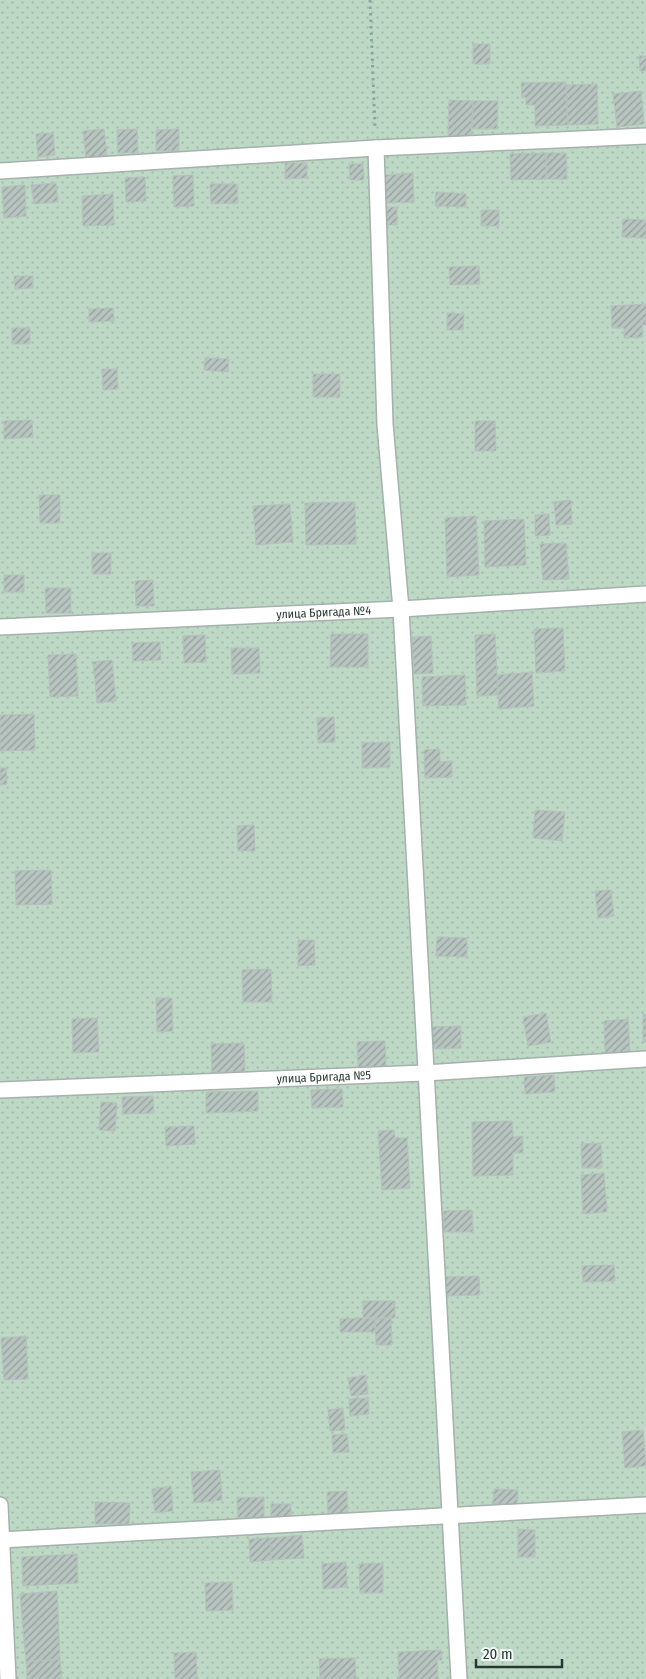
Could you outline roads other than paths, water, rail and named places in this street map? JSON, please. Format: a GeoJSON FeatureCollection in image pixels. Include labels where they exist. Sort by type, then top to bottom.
{"type":"FeatureCollection","features":[{"type":"Feature","properties":{"kind":"lane"},"geometry":{"type":"LineString","coordinates":[[0,171],[376,148],[646,136]]}},
{"type":"Feature","properties":{"kind":"lane"},"geometry":{"type":"LineString","coordinates":[[376,148],[385,424],[400,609],[459,1679]]}},
{"type":"Feature","properties":{"kind":"lane","name":"улица Бригада №4"},"geometry":{"type":"LineString","coordinates":[[0,627],[400,609],[646,594]]}},
{"type":"Feature","properties":{"kind":"lane","name":"улица Бригада №5"},"geometry":{"type":"LineString","coordinates":[[0,1090],[425,1073],[646,1059]]}},
{"type":"Feature","properties":{"kind":"lane"},"geometry":{"type":"LineString","coordinates":[[0,1505],[8,1679]]}},
{"type":"Feature","properties":{"kind":"lane"},"geometry":{"type":"LineString","coordinates":[[1,1540],[646,1505]]}}]}
